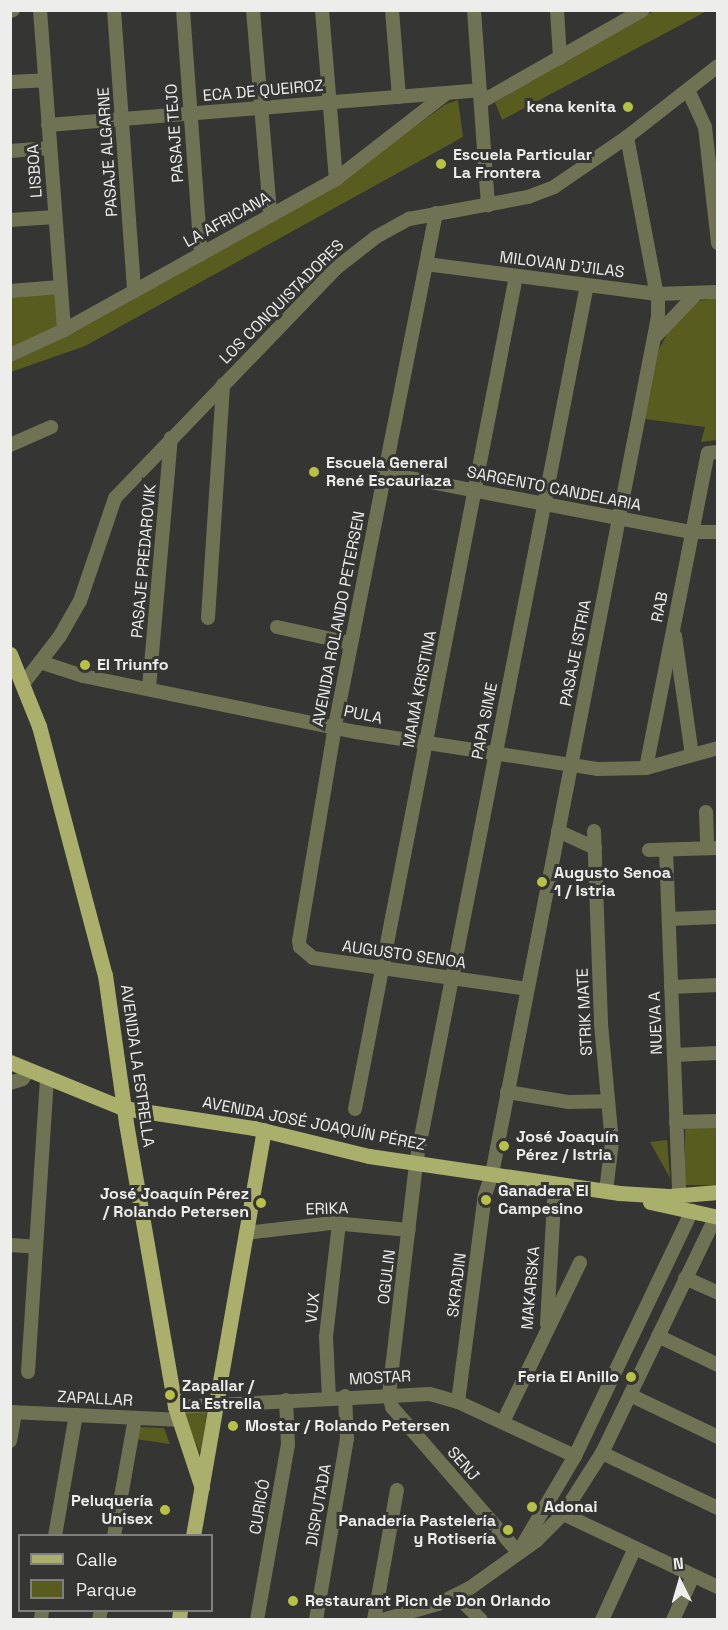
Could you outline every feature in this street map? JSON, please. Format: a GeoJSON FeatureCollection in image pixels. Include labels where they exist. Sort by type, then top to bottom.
{"type":"FeatureCollection","features":[{"type":"Feature","properties":{"kind":"main road","name":"AVENIDA LA ESTRELLA"},"geometry":{"type":"LineString","coordinates":[[12,662],[39,726],[105,975],[123,1108],[176,1414],[202,1488]]}},
{"type":"Feature","properties":{"kind":"main road","name":"AVENIDA JOSÉ JOAQUÍN PÉREZ"},"geometry":{"type":"LineString","coordinates":[[10,1062],[123,1108],[264,1130],[416,1163],[612,1192],[717,1216]]}},
{"type":"Feature","properties":{"kind":"main road"},"geometry":{"type":"LineString","coordinates":[[193,1534],[264,1130]]}},
{"type":"Feature","properties":{"kind":"main road","name":"AVENIDA JOSÉ JOAQUÍN PÉREZ"},"geometry":{"type":"LineString","coordinates":[[612,1192],[679,1195],[717,1192]]}},
{"type":"Feature","properties":{"kind":"main road"},"geometry":{"type":"LineString","coordinates":[[692,1211],[717,1199]]}},
{"type":"Feature","properties":{"kind":"street","name":"LISBOA"},"geometry":{"type":"LineString","coordinates":[[40,10],[64,330]]}},
{"type":"Feature","properties":{"kind":"street","name":"PASAJE ALGARNE"},"geometry":{"type":"LineString","coordinates":[[114,10],[134,291]]}},
{"type":"Feature","properties":{"kind":"street","name":"PASAJE TEJO"},"geometry":{"type":"LineString","coordinates":[[183,10],[201,254]]}},
{"type":"Feature","properties":{"kind":"street"},"geometry":{"type":"LineString","coordinates":[[253,10],[270,214]]}},
{"type":"Feature","properties":{"kind":"street"},"geometry":{"type":"LineString","coordinates":[[322,10],[336,179]]}},
{"type":"Feature","properties":{"kind":"street"},"geometry":{"type":"LineString","coordinates":[[392,10],[399,97]]}},
{"type":"Feature","properties":{"kind":"street"},"geometry":{"type":"LineString","coordinates":[[474,10],[488,205]]}},
{"type":"Feature","properties":{"kind":"street"},"geometry":{"type":"LineString","coordinates":[[557,10],[560,58]]}},
{"type":"Feature","properties":{"kind":"street"},"geometry":{"type":"LineString","coordinates":[[480,96],[560,58],[625,15],[643,10]]}},
{"type":"Feature","properties":{"kind":"street","name":"LOS CONQUISTADORES"},"geometry":{"type":"LineString","coordinates":[[23,684],[80,601],[115,498],[223,384],[352,254],[409,219],[540,194],[627,137],[717,66]]}},
{"type":"Feature","properties":{"kind":"street"},"geometry":{"type":"LineString","coordinates":[[10,82],[45,80]]}},
{"type":"Feature","properties":{"kind":"street"},"geometry":{"type":"LineString","coordinates":[[688,90],[705,128],[717,243]]}},
{"type":"Feature","properties":{"kind":"street","name":"ECA DE QUEIROZ"},"geometry":{"type":"LineString","coordinates":[[48,125],[447,93],[480,96]]}},
{"type":"Feature","properties":{"kind":"street","name":"LA AFRICANA"},"geometry":{"type":"LineString","coordinates":[[10,355],[64,330],[336,179],[421,117],[447,93]]}},
{"type":"Feature","properties":{"kind":"street","name":"PASAJE ISTRIA"},"geometry":{"type":"LineString","coordinates":[[492,1174],[654,339],[657,294],[627,137]]}},
{"type":"Feature","properties":{"kind":"street"},"geometry":{"type":"LineString","coordinates":[[10,151],[50,148]]}},
{"type":"Feature","properties":{"kind":"street","name":"AVENIDA ROLANDO PETERSEN"},"geometry":{"type":"LineString","coordinates":[[300,927],[350,643],[436,213]]}},
{"type":"Feature","properties":{"kind":"street"},"geometry":{"type":"LineString","coordinates":[[10,220],[55,217]]}},
{"type":"Feature","properties":{"kind":"street","name":"MILOVAN D'JILAS"},"geometry":{"type":"LineString","coordinates":[[426,264],[657,294],[695,295],[717,292]]}},
{"type":"Feature","properties":{"kind":"street","name":"MAMÁ KRISTINA"},"geometry":{"type":"LineString","coordinates":[[356,1108],[516,276]]}},
{"type":"Feature","properties":{"kind":"street","name":"PAPA SIME"},"geometry":{"type":"LineString","coordinates":[[416,1163],[587,285]]}},
{"type":"Feature","properties":{"kind":"street"},"geometry":{"type":"LineString","coordinates":[[10,291],[60,287]]}},
{"type":"Feature","properties":{"kind":"street"},"geometry":{"type":"LineString","coordinates":[[654,339],[695,295]]}},
{"type":"Feature","properties":{"kind":"street"},"geometry":{"type":"LineString","coordinates":[[208,618],[223,384]]}},
{"type":"Feature","properties":{"kind":"street"},"geometry":{"type":"LineString","coordinates":[[10,445],[51,427]]}},
{"type":"Feature","properties":{"kind":"street","name":"PASAJE PREDAROVIK"},"geometry":{"type":"LineString","coordinates":[[149,688],[171,438]]}},
{"type":"Feature","properties":{"kind":"street","name":"RAB"},"geometry":{"type":"LineString","coordinates":[[646,768],[691,532],[712,453]]}},
{"type":"Feature","properties":{"kind":"street","name":"SARGENTO CANDELARIA"},"geometry":{"type":"LineString","coordinates":[[384,473],[691,532],[717,532]]}},
{"type":"Feature","properties":{"kind":"street"},"geometry":{"type":"LineString","coordinates":[[673,625],[692,755]]}},
{"type":"Feature","properties":{"kind":"street"},"geometry":{"type":"LineString","coordinates":[[277,627],[350,643]]}},
{"type":"Feature","properties":{"kind":"street","name":"PULA"},"geometry":{"type":"LineString","coordinates":[[40,662],[82,676],[335,726],[609,770],[646,768],[717,748]]}},
{"type":"Feature","properties":{"kind":"street"},"geometry":{"type":"LineString","coordinates":[[649,850],[712,848],[706,812]]}},
{"type":"Feature","properties":{"kind":"street"},"geometry":{"type":"LineString","coordinates":[[558,831],[595,848]]}},
{"type":"Feature","properties":{"kind":"street","name":"STRIK MATE"},"geometry":{"type":"LineString","coordinates":[[594,831],[601,1024],[612,1142],[612,1192]]}},
{"type":"Feature","properties":{"kind":"street","name":"NUEVA A"},"geometry":{"type":"LineString","coordinates":[[666,850],[679,1195]]}},
{"type":"Feature","properties":{"kind":"street"},"geometry":{"type":"LineString","coordinates":[[669,919],[717,917]]}},
{"type":"Feature","properties":{"kind":"street","name":"AUGUSTO SENOA"},"geometry":{"type":"LineString","coordinates":[[300,927],[300,947],[313,958],[527,989]]}},
{"type":"Feature","properties":{"kind":"street"},"geometry":{"type":"LineString","coordinates":[[671,987],[717,985]]}},
{"type":"Feature","properties":{"kind":"street"},"geometry":{"type":"LineString","coordinates":[[674,1055],[717,1053]]}},
{"type":"Feature","properties":{"kind":"street"},"geometry":{"type":"LineString","coordinates":[[10,1083],[22,1079],[30,1070]]}},
{"type":"Feature","properties":{"kind":"street"},"geometry":{"type":"LineString","coordinates":[[28,1372],[47,1077]]}},
{"type":"Feature","properties":{"kind":"street"},"geometry":{"type":"LineString","coordinates":[[507,1092],[569,1102],[608,1101]]}},
{"type":"Feature","properties":{"kind":"street"},"geometry":{"type":"LineString","coordinates":[[676,1122],[717,1121]]}},
{"type":"Feature","properties":{"kind":"street","name":"OGULIN"},"geometry":{"type":"LineString","coordinates":[[389,1394],[416,1163]]}},
{"type":"Feature","properties":{"kind":"street","name":"SKRADIN"},"geometry":{"type":"LineString","coordinates":[[459,1402],[485,1194],[492,1174]]}},
{"type":"Feature","properties":{"kind":"street","name":"MAKARSKA"},"geometry":{"type":"LineString","coordinates":[[503,1422],[547,1332],[555,1184]]}},
{"type":"Feature","properties":{"kind":"street"},"geometry":{"type":"LineString","coordinates":[[518,1552],[547,1507],[575,1456],[692,1211]]}},
{"type":"Feature","properties":{"kind":"street"},"geometry":{"type":"LineString","coordinates":[[382,1620],[438,1604],[457,1596],[518,1552],[563,1514],[603,1453],[685,1278],[717,1216]]}},
{"type":"Feature","properties":{"kind":"street","name":"ERIKA"},"geometry":{"type":"LineString","coordinates":[[246,1233],[339,1223],[409,1230]]}},
{"type":"Feature","properties":{"kind":"street","name":"VUX"},"geometry":{"type":"LineString","coordinates":[[329,1398],[327,1327],[339,1223]]}},
{"type":"Feature","properties":{"kind":"street"},"geometry":{"type":"LineString","coordinates":[[10,1245],[36,1246]]}},
{"type":"Feature","properties":{"kind":"street"},"geometry":{"type":"LineString","coordinates":[[547,1332],[580,1263]]}},
{"type":"Feature","properties":{"kind":"street"},"geometry":{"type":"LineString","coordinates":[[685,1278],[717,1293]]}},
{"type":"Feature","properties":{"kind":"street"},"geometry":{"type":"LineString","coordinates":[[658,1336],[717,1365]]}},
{"type":"Feature","properties":{"kind":"street","name":"SENJ"},"geometry":{"type":"LineString","coordinates":[[389,1394],[392,1407],[518,1552]]}},
{"type":"Feature","properties":{"kind":"street","name":"MOSTAR"},"geometry":{"type":"LineString","coordinates":[[176,1414],[217,1405],[345,1396],[430,1394],[459,1402],[575,1456]]}},
{"type":"Feature","properties":{"kind":"street"},"geometry":{"type":"LineString","coordinates":[[630,1395],[717,1437]]}},
{"type":"Feature","properties":{"kind":"street","name":"DISPUTADA"},"geometry":{"type":"LineString","coordinates":[[316,1620],[347,1439],[345,1396]]}},
{"type":"Feature","properties":{"kind":"street","name":"CURICÓ"},"geometry":{"type":"LineString","coordinates":[[257,1620],[288,1446],[286,1400]]}},
{"type":"Feature","properties":{"kind":"street"},"geometry":{"type":"LineString","coordinates":[[10,1441],[13,1412]]}},
{"type":"Feature","properties":{"kind":"street","name":"ZAPALLAR"},"geometry":{"type":"LineString","coordinates":[[13,1412],[135,1418],[176,1414]]}},
{"type":"Feature","properties":{"kind":"street"},"geometry":{"type":"LineString","coordinates":[[55,1534],[76,1415]]}},
{"type":"Feature","properties":{"kind":"street"},"geometry":{"type":"LineString","coordinates":[[114,1534],[135,1418]]}},
{"type":"Feature","properties":{"kind":"street"},"geometry":{"type":"LineString","coordinates":[[603,1453],[717,1508]]}},
{"type":"Feature","properties":{"kind":"street"},"geometry":{"type":"LineString","coordinates":[[374,1620],[397,1490]]}},
{"type":"Feature","properties":{"kind":"street"},"geometry":{"type":"LineString","coordinates":[[547,1507],[717,1587]]}},
{"type":"Feature","properties":{"kind":"street"},"geometry":{"type":"LineString","coordinates":[[602,1620],[635,1548]]}},
{"type":"Feature","properties":{"kind":"street"},"geometry":{"type":"LineString","coordinates":[[673,1620],[693,1576]]}},
{"type":"Feature","properties":{"kind":"street"},"geometry":{"type":"LineString","coordinates":[[457,1596],[481,1620]]}},
{"type":"Feature","properties":{"kind":"street"},"geometry":{"type":"LineString","coordinates":[[435,1620],[438,1604]]}},
{"type":"Feature","properties":{"kind":"green space"},"geometry":{"type":"Polygon","coordinates":[[[654,11],[707,11],[502,120],[495,102],[654,11]]]}},
{"type":"Feature","properties":{"kind":"green space"},"geometry":{"type":"Polygon","coordinates":[[[458,100],[463,137],[85,346],[11,372],[10,362],[269,223],[343,179],[446,104],[458,100]]]}},
{"type":"Feature","properties":{"kind":"green space"},"geometry":{"type":"Polygon","coordinates":[[[55,292],[59,325],[11,350],[11,296],[55,292]]]}},
{"type":"Feature","properties":{"kind":"green space"},"geometry":{"type":"Polygon","coordinates":[[[717,298],[717,440],[701,442],[705,427],[645,419],[659,349],[670,329],[698,301],[717,298]]]}},
{"type":"Feature","properties":{"kind":"green space"},"geometry":{"type":"Polygon","coordinates":[[[685,1128],[717,1128],[717,1185],[685,1185],[685,1128]]]}},
{"type":"Feature","properties":{"kind":"green space"},"geometry":{"type":"Polygon","coordinates":[[[667,1140],[670,1178],[650,1142],[667,1140]]]}},
{"type":"Feature","properties":{"kind":"green space"},"geometry":{"type":"Polygon","coordinates":[[[208,1408],[200,1453],[182,1411],[208,1408]]]}},
{"type":"Feature","properties":{"kind":"green space"},"geometry":{"type":"Polygon","coordinates":[[[138,1427],[164,1428],[170,1444],[135,1439],[138,1427]]]}},
{"type":"Feature","properties":{"kind":"place","name":"kena kenita"},"geometry":{"type":"Point","coordinates":[628,107]}},
{"type":"Feature","properties":{"kind":"place","name":"Escuela Particular La Frontera"},"geometry":{"type":"Point","coordinates":[441,164]}},
{"type":"Feature","properties":{"kind":"place","name":"Escuela General René Escauriaza"},"geometry":{"type":"Point","coordinates":[314,472]}},
{"type":"Feature","properties":{"kind":"place","name":"El Triunfo"},"geometry":{"type":"Point","coordinates":[85,665]}},
{"type":"Feature","properties":{"kind":"place","name":"Augusto Senoa 1 / Istria"},"geometry":{"type":"Point","coordinates":[542,882]}},
{"type":"Feature","properties":{"kind":"place","name":"José Joaquín Pérez / Istria"},"geometry":{"type":"Point","coordinates":[504,1146]}},
{"type":"Feature","properties":{"kind":"place","name":"Ganadera El Campesino"},"geometry":{"type":"Point","coordinates":[486,1200]}},
{"type":"Feature","properties":{"kind":"place","name":"José Joaquín Pérez / Rolando Petersen"},"geometry":{"type":"Point","coordinates":[261,1203]}},
{"type":"Feature","properties":{"kind":"place","name":"Feria El Anillo"},"geometry":{"type":"Point","coordinates":[631,1377]}},
{"type":"Feature","properties":{"kind":"place","name":"Zapallar / La Estrella"},"geometry":{"type":"Point","coordinates":[170,1395]}},
{"type":"Feature","properties":{"kind":"place","name":"Mostar / Rolando Petersen"},"geometry":{"type":"Point","coordinates":[233,1426]}},
{"type":"Feature","properties":{"kind":"place","name":"Adonai"},"geometry":{"type":"Point","coordinates":[532,1507]}},
{"type":"Feature","properties":{"kind":"place","name":"Peluquería Unisex"},"geometry":{"type":"Point","coordinates":[165,1510]}},
{"type":"Feature","properties":{"kind":"place","name":"Panadería Pastelería y Rotisería"},"geometry":{"type":"Point","coordinates":[508,1530]}},
{"type":"Feature","properties":{"kind":"place","name":"Restaurant Picn de Don Orlando"},"geometry":{"type":"Point","coordinates":[293,1601]}}]}
